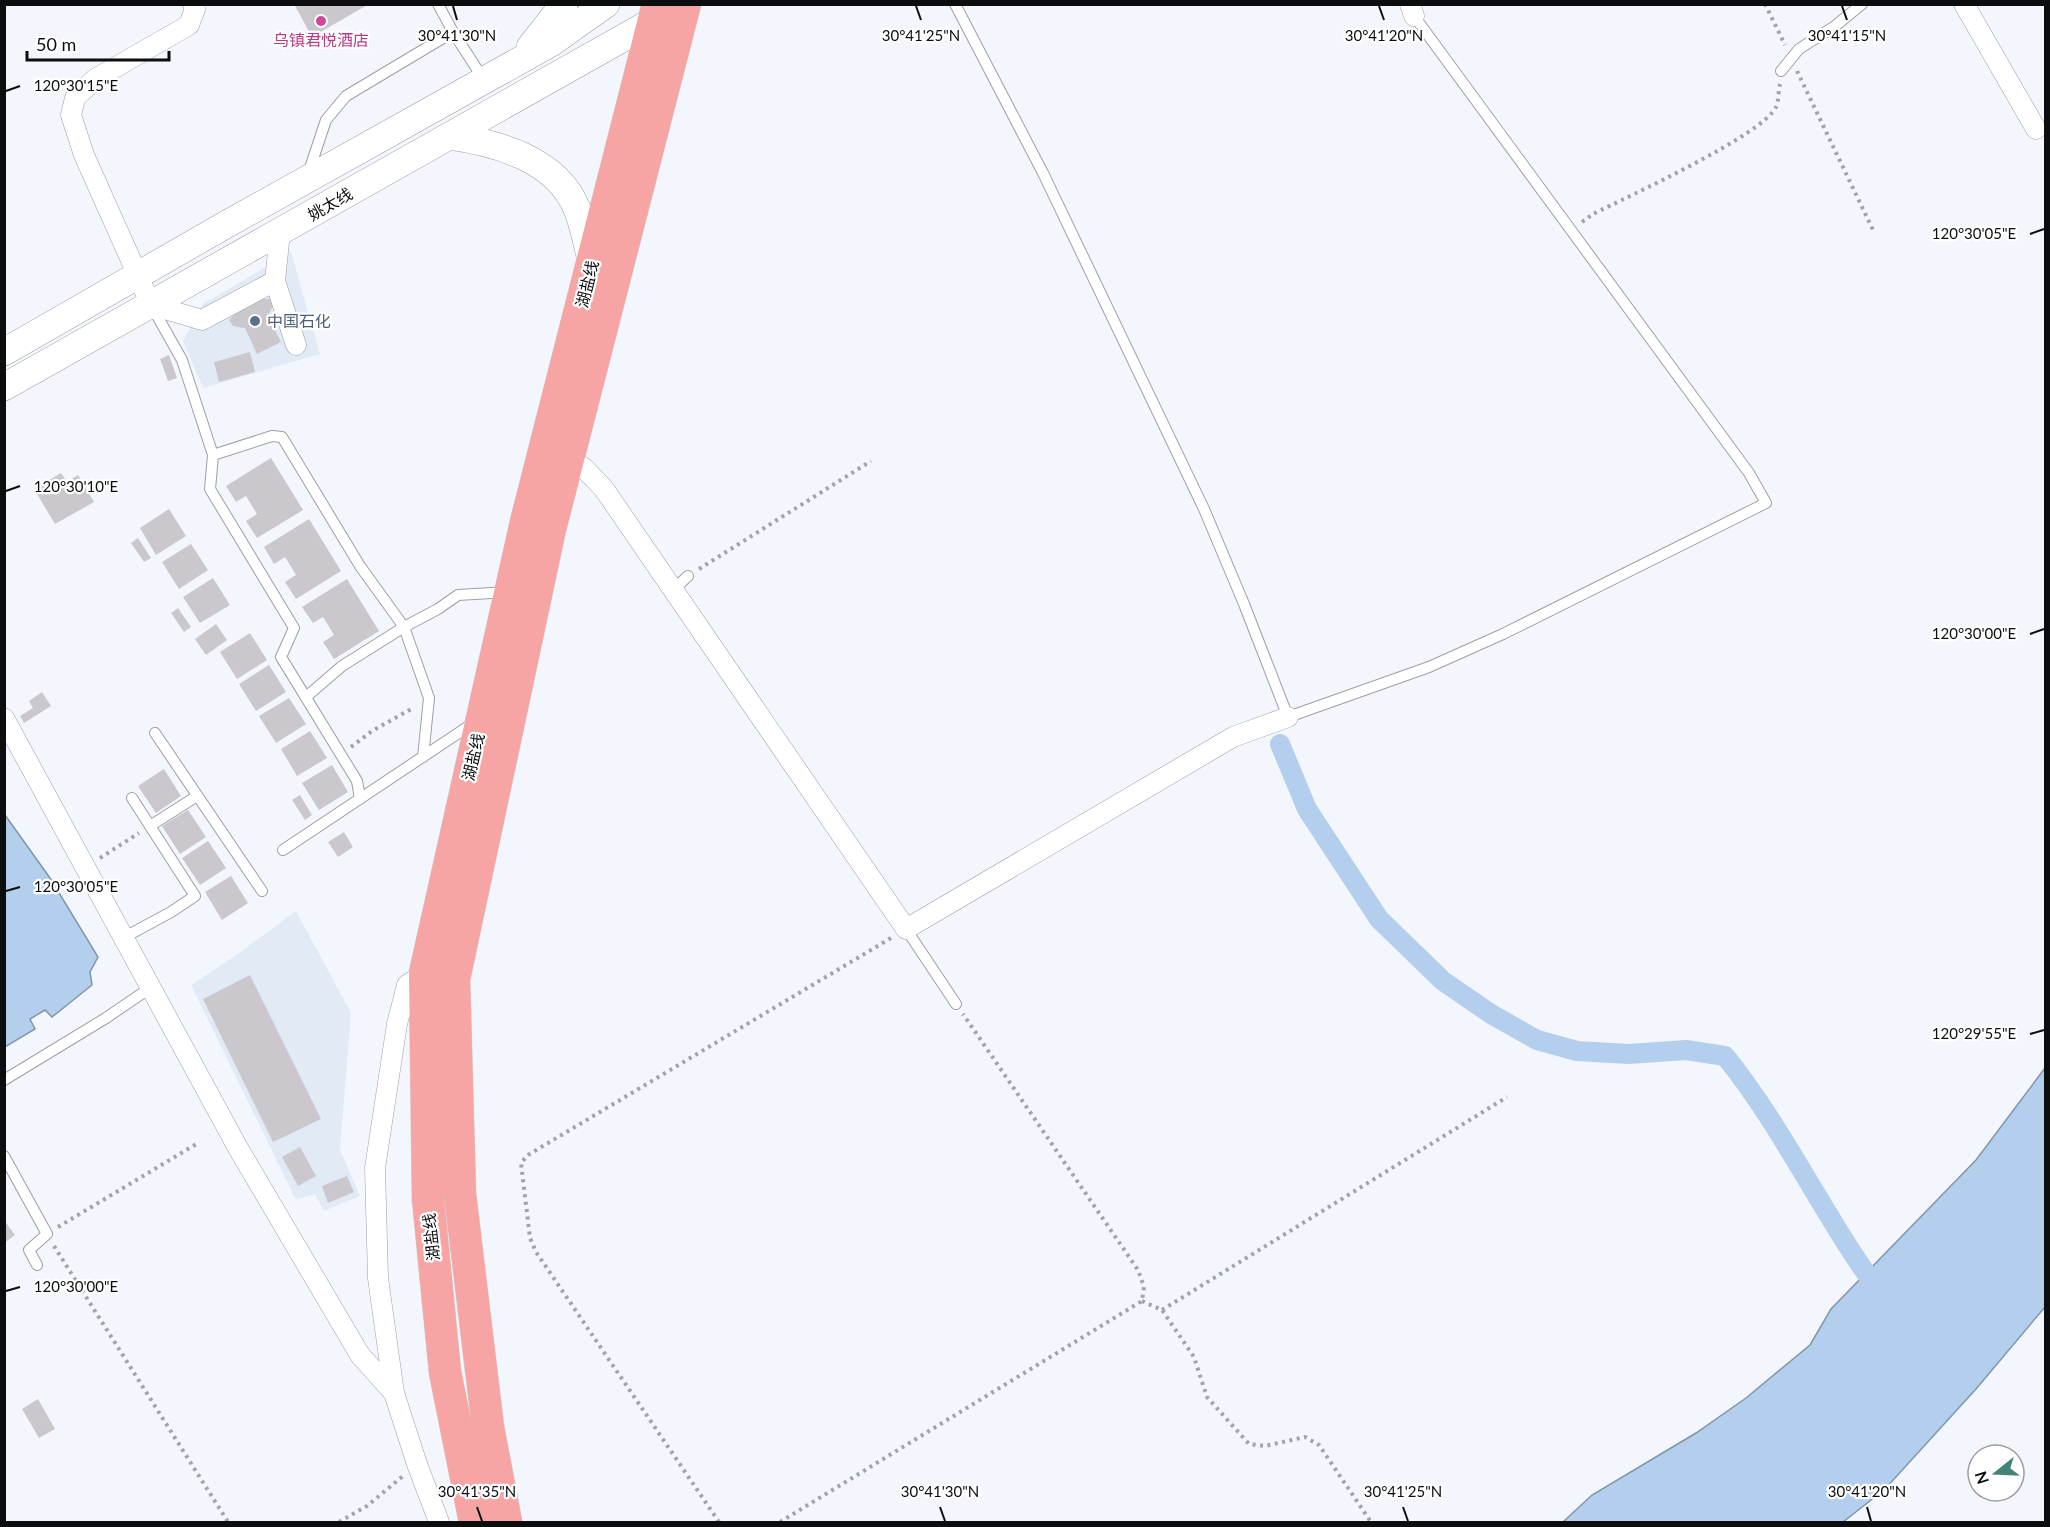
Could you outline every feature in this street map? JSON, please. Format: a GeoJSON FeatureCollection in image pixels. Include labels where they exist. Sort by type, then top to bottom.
{"type":"FeatureCollection","features":[{"type":"Feature","properties":{"kind":"main road"},"geometry":{"type":"LineString","coordinates":[[518,62],[564,4]]}},
{"type":"Feature","properties":{"kind":"main road","name":"姚太线"},"geometry":{"type":"LineString","coordinates":[[4,352],[551,43],[606,4]]}},
{"type":"Feature","properties":{"kind":"main road","name":"湖盐线"},"geometry":{"type":"LineString","coordinates":[[506,1522],[488,1427],[460,1194],[454,980],[548,541],[685,4]]}},
{"type":"Feature","properties":{"kind":"main road","name":"姚太线"},"geometry":{"type":"LineString","coordinates":[[4,387],[449,136],[662,10]]}},
{"type":"Feature","properties":{"kind":"main road","name":"湖盐线"},"geometry":{"type":"LineString","coordinates":[[475,1522],[445,1372],[428,1199],[425,973],[526,522],[592,263],[662,10]]}},
{"type":"Feature","properties":{"kind":"main road"},"geometry":{"type":"LineString","coordinates":[[449,136],[476,140],[509,149],[542,167],[562,184],[577,208],[592,263]]}},
{"type":"Feature","properties":{"kind":"street"},"geometry":{"type":"LineString","coordinates":[[193,4],[195,9],[189,25],[95,78],[75,98],[71,115],[84,155],[151,305],[202,320],[275,281]]}},
{"type":"Feature","properties":{"kind":"street"},"geometry":{"type":"LineString","coordinates":[[1964,4],[2036,129]]}},
{"type":"Feature","properties":{"kind":"street"},"geometry":{"type":"LineString","coordinates":[[280,232],[275,281],[296,345]]}},
{"type":"Feature","properties":{"kind":"street"},"geometry":{"type":"LineString","coordinates":[[568,458],[584,468],[604,489],[906,929],[1233,737],[1288,717]]}},
{"type":"Feature","properties":{"kind":"street"},"geometry":{"type":"LineString","coordinates":[[4,718],[238,1148],[360,1355],[394,1393]]}},
{"type":"Feature","properties":{"kind":"street"},"geometry":{"type":"LineString","coordinates":[[425,973],[406,985],[397,1024],[375,1168],[378,1278],[394,1393],[417,1464],[440,1522]]}},
{"type":"Feature","properties":{"kind":"lane"},"geometry":{"type":"LineString","coordinates":[[438,4],[484,81]]}},
{"type":"Feature","properties":{"kind":"lane"},"geometry":{"type":"LineString","coordinates":[[955,4],[1043,172],[1204,509],[1288,717],[1429,666],[1503,634],[1766,502],[1749,473],[1412,10]]}},
{"type":"Feature","properties":{"kind":"lane"},"geometry":{"type":"LineString","coordinates":[[1781,71],[1799,49],[1835,26],[1861,5]]}},
{"type":"Feature","properties":{"kind":"lane"},"geometry":{"type":"LineString","coordinates":[[306,180],[326,120],[346,96],[453,32]]}},
{"type":"Feature","properties":{"kind":"lane"},"geometry":{"type":"LineString","coordinates":[[151,305],[182,360],[213,455],[210,489],[294,628],[281,657],[357,781],[360,799]]}},
{"type":"Feature","properties":{"kind":"lane"},"geometry":{"type":"LineString","coordinates":[[213,455],[272,436],[282,437],[360,566],[404,627],[429,698],[423,757]]}},
{"type":"Feature","properties":{"kind":"lane"},"geometry":{"type":"LineString","coordinates":[[674,590],[688,576]]}},
{"type":"Feature","properties":{"kind":"lane"},"geometry":{"type":"LineString","coordinates":[[306,697],[342,666],[458,595],[510,592]]}},
{"type":"Feature","properties":{"kind":"lane"},"geometry":{"type":"LineString","coordinates":[[283,850],[482,718]]}},
{"type":"Feature","properties":{"kind":"lane"},"geometry":{"type":"LineString","coordinates":[[155,733],[262,891]]}},
{"type":"Feature","properties":{"kind":"lane"},"geometry":{"type":"LineString","coordinates":[[150,826],[196,796]]}},
{"type":"Feature","properties":{"kind":"lane"},"geometry":{"type":"LineString","coordinates":[[123,938],[195,896],[132,798]]}},
{"type":"Feature","properties":{"kind":"lane"},"geometry":{"type":"LineString","coordinates":[[906,929],[956,1004]]}},
{"type":"Feature","properties":{"kind":"lane"},"geometry":{"type":"LineString","coordinates":[[4,1080],[106,1018],[150,988]]}},
{"type":"Feature","properties":{"kind":"lane"},"geometry":{"type":"LineString","coordinates":[[4,1156],[46,1234],[29,1250],[37,1265]]}},
{"type":"Feature","properties":{"kind":"path"},"geometry":{"type":"LineString","coordinates":[[1765,4],[1873,230]]}},
{"type":"Feature","properties":{"kind":"path"},"geometry":{"type":"LineString","coordinates":[[1570,229],[1593,214],[1690,166],[1761,125],[1776,107],[1781,71]]}},
{"type":"Feature","properties":{"kind":"path"},"geometry":{"type":"LineString","coordinates":[[688,576],[871,462]]}},
{"type":"Feature","properties":{"kind":"path"},"geometry":{"type":"LineString","coordinates":[[341,754],[372,731],[429,698]]}},
{"type":"Feature","properties":{"kind":"path"},"geometry":{"type":"LineString","coordinates":[[85,868],[150,826]]}},
{"type":"Feature","properties":{"kind":"path"},"geometry":{"type":"LineString","coordinates":[[719,1522],[536,1252],[530,1238],[521,1163],[528,1155],[906,929]]}},
{"type":"Feature","properties":{"kind":"path"},"geometry":{"type":"LineString","coordinates":[[956,1004],[1138,1270],[1144,1287],[1142,1301]]}},
{"type":"Feature","properties":{"kind":"path"},"geometry":{"type":"LineString","coordinates":[[1162,1310],[1507,1097]]}},
{"type":"Feature","properties":{"kind":"path"},"geometry":{"type":"LineString","coordinates":[[198,1143],[46,1234],[228,1522]]}},
{"type":"Feature","properties":{"kind":"path"},"geometry":{"type":"LineString","coordinates":[[1142,1301],[1162,1310],[1194,1357],[1207,1397],[1249,1444],[1265,1446],[1305,1437],[1319,1445],[1371,1522]]}},
{"type":"Feature","properties":{"kind":"path"},"geometry":{"type":"LineString","coordinates":[[780,1522],[1142,1301]]}},
{"type":"Feature","properties":{"kind":"path"},"geometry":{"type":"LineString","coordinates":[[339,1522],[367,1506],[417,1464]]}},
{"type":"Feature","properties":{"kind":"shaded area"},"geometry":{"type":"Polygon","coordinates":[[[291,252],[320,354],[203,388],[183,341],[203,304],[291,252]]]}},
{"type":"Feature","properties":{"kind":"shaded area"},"geometry":{"type":"Polygon","coordinates":[[[296,911],[351,1013],[340,1150],[360,1196],[324,1211],[315,1194],[296,1200],[191,985],[296,911]]]}},
{"type":"Feature","properties":{"kind":"water"},"geometry":{"type":"Polygon","coordinates":[[[5,815],[50,878],[98,957],[90,972],[92,985],[52,1017],[45,1010],[30,1019],[35,1029],[5,1047],[5,815]]]}},
{"type":"Feature","properties":{"kind":"water"},"geometry":{"type":"Polygon","coordinates":[[[2045,1068],[2045,1307],[1976,1389],[1885,1489],[1843,1522],[1563,1522],[1592,1495],[1696,1433],[1746,1398],[1810,1345],[1831,1309],[1976,1160],[2045,1068]]]}},
{"type":"Feature","properties":{"kind":"building","name":"乌镇君悦酒店"},"geometry":{"type":"Polygon","coordinates":[[[294,4],[369,4],[312,37],[294,4]]]}},
{"type":"Feature","properties":{"kind":"building"},"geometry":{"type":"Polygon","coordinates":[[[262,299],[271,299],[273,306],[268,316],[281,342],[257,354],[245,328],[233,326],[229,320],[236,312],[262,299]]]}},
{"type":"Feature","properties":{"kind":"building"},"geometry":{"type":"Polygon","coordinates":[[[250,352],[255,372],[219,382],[214,362],[250,352]]]}},
{"type":"Feature","properties":{"kind":"building"},"geometry":{"type":"Polygon","coordinates":[[[169,355],[177,378],[168,381],[160,359],[169,355]]]}},
{"type":"Feature","properties":{"kind":"building"},"geometry":{"type":"Polygon","coordinates":[[[271,458],[303,510],[257,538],[246,521],[257,514],[246,496],[236,502],[226,486],[271,458]]]}},
{"type":"Feature","properties":{"kind":"building"},"geometry":{"type":"Polygon","coordinates":[[[61,473],[67,482],[78,475],[94,502],[55,524],[34,489],[61,473]]]}},
{"type":"Feature","properties":{"kind":"building"},"geometry":{"type":"Polygon","coordinates":[[[169,509],[186,536],[156,555],[140,528],[169,509]]]}},
{"type":"Feature","properties":{"kind":"building"},"geometry":{"type":"Polygon","coordinates":[[[309,519],[341,571],[296,599],[285,582],[296,575],[285,557],[274,564],[264,547],[309,519]]]}},
{"type":"Feature","properties":{"kind":"building"},"geometry":{"type":"Polygon","coordinates":[[[138,538],[151,558],[144,562],[131,543],[138,538]]]}},
{"type":"Feature","properties":{"kind":"building"},"geometry":{"type":"Polygon","coordinates":[[[191,544],[208,570],[179,589],[162,562],[191,544]]]}},
{"type":"Feature","properties":{"kind":"building"},"geometry":{"type":"Polygon","coordinates":[[[213,578],[230,605],[200,623],[183,597],[213,578]]]}},
{"type":"Feature","properties":{"kind":"building"},"geometry":{"type":"Polygon","coordinates":[[[347,579],[379,631],[334,659],[323,642],[334,635],[323,617],[313,623],[302,607],[347,579]]]}},
{"type":"Feature","properties":{"kind":"building"},"geometry":{"type":"Polygon","coordinates":[[[178,608],[191,627],[184,632],[171,613],[178,608]]]}},
{"type":"Feature","properties":{"kind":"building"},"geometry":{"type":"Polygon","coordinates":[[[216,624],[227,640],[206,655],[195,639],[216,624]]]}},
{"type":"Feature","properties":{"kind":"building"},"geometry":{"type":"Polygon","coordinates":[[[250,633],[267,660],[237,679],[220,652],[250,633]]]}},
{"type":"Feature","properties":{"kind":"building"},"geometry":{"type":"Polygon","coordinates":[[[269,665],[286,692],[256,711],[239,684],[269,665]]]}},
{"type":"Feature","properties":{"kind":"building"},"geometry":{"type":"Polygon","coordinates":[[[42,692],[51,706],[24,723],[20,716],[33,708],[29,701],[42,692]]]}},
{"type":"Feature","properties":{"kind":"building"},"geometry":{"type":"Polygon","coordinates":[[[289,698],[306,724],[276,743],[259,716],[289,698]]]}},
{"type":"Feature","properties":{"kind":"building"},"geometry":{"type":"Polygon","coordinates":[[[310,731],[327,758],[297,776],[281,749],[310,731]]]}},
{"type":"Feature","properties":{"kind":"building"},"geometry":{"type":"Polygon","coordinates":[[[332,765],[348,792],[319,810],[302,783],[332,765]]]}},
{"type":"Feature","properties":{"kind":"building"},"geometry":{"type":"Polygon","coordinates":[[[164,769],[181,796],[156,813],[138,786],[164,769]]]}},
{"type":"Feature","properties":{"kind":"building"},"geometry":{"type":"Polygon","coordinates":[[[300,795],[312,815],[305,820],[292,800],[300,795]]]}},
{"type":"Feature","properties":{"kind":"building"},"geometry":{"type":"Polygon","coordinates":[[[188,810],[206,837],[180,854],[162,826],[188,810]]]}},
{"type":"Feature","properties":{"kind":"building"},"geometry":{"type":"Polygon","coordinates":[[[344,832],[353,847],[338,857],[328,842],[344,832]]]}},
{"type":"Feature","properties":{"kind":"building"},"geometry":{"type":"Polygon","coordinates":[[[208,841],[226,868],[200,885],[182,858],[208,841]]]}},
{"type":"Feature","properties":{"kind":"building"},"geometry":{"type":"Polygon","coordinates":[[[231,876],[248,903],[222,920],[205,892],[231,876]]]}},
{"type":"Feature","properties":{"kind":"building"},"geometry":{"type":"Polygon","coordinates":[[[250,975],[321,1119],[273,1142],[203,999],[250,975]]]}},
{"type":"Feature","properties":{"kind":"building"},"geometry":{"type":"Polygon","coordinates":[[[300,1147],[316,1176],[298,1186],[282,1157],[300,1147]]]}},
{"type":"Feature","properties":{"kind":"building"},"geometry":{"type":"Polygon","coordinates":[[[347,1176],[354,1192],[328,1203],[322,1186],[347,1176]]]}},
{"type":"Feature","properties":{"kind":"building"},"geometry":{"type":"Polygon","coordinates":[[[4,1220],[15,1235],[4,1243],[4,1220]]]}},
{"type":"Feature","properties":{"kind":"building"},"geometry":{"type":"Polygon","coordinates":[[[38,1399],[55,1429],[39,1438],[22,1409],[38,1399]]]}},
{"type":"Feature","properties":{"kind":"waterway"},"geometry":{"type":"LineString","coordinates":[[1280,744],[1307,809],[1379,919],[1443,981],[1491,1014],[1537,1040],[1577,1051],[1629,1054],[1686,1050],[1725,1056],[1767,1114],[1841,1235],[1881,1294]]}},
{"type":"Feature","properties":{"kind":"place","name":"乌镇君悦酒店"},"geometry":{"type":"Point","coordinates":[321,21]}},
{"type":"Feature","properties":{"kind":"place","name":"中国石化"},"geometry":{"type":"Point","coordinates":[255,321]}}]}
